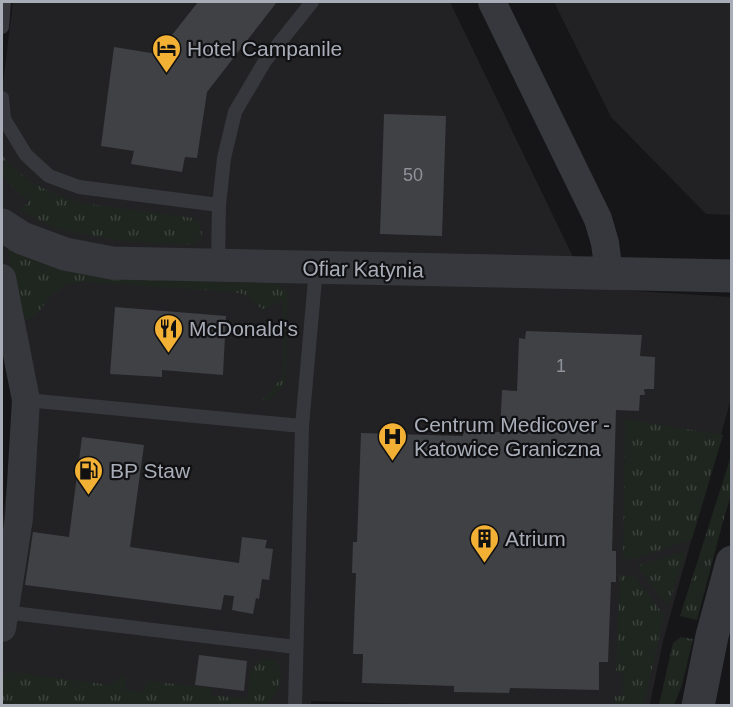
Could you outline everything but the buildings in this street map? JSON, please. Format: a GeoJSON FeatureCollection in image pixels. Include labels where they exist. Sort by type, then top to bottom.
{"type":"FeatureCollection","features":[{"type":"Feature","properties":{"kind":"street"},"geometry":{"type":"LineString","coordinates":[[492,2],[598,219],[605,243],[609,274]]}},
{"type":"Feature","properties":{"kind":"street","name":"Ofiar Katynia"},"geometry":{"type":"LineString","coordinates":[[2,225],[22,238],[65,254],[112,263],[732,276]]}},
{"type":"Feature","properties":{"kind":"street"},"geometry":{"type":"LineString","coordinates":[[2,278],[26,400],[18,518],[3,620]]}},
{"type":"Feature","properties":{"kind":"street"},"geometry":{"type":"LineString","coordinates":[[698,705],[712,636],[732,562]]}},
{"type":"Feature","properties":{"kind":"lane"},"geometry":{"type":"LineString","coordinates":[[2,27],[4,2]]}},
{"type":"Feature","properties":{"kind":"lane"},"geometry":{"type":"LineString","coordinates":[[218,265],[219,206],[224,158],[235,112],[266,62],[312,2]]}},
{"type":"Feature","properties":{"kind":"lane"},"geometry":{"type":"LineString","coordinates":[[2,98],[4,119],[26,155],[49,176],[79,187],[219,206]]}},
{"type":"Feature","properties":{"kind":"lane"},"geometry":{"type":"LineString","coordinates":[[295,705],[302,426],[316,268]]}},
{"type":"Feature","properties":{"kind":"lane"},"geometry":{"type":"LineString","coordinates":[[26,400],[302,426]]}},
{"type":"Feature","properties":{"kind":"lane"},"geometry":{"type":"LineString","coordinates":[[3,620],[296,647]]}},
{"type":"Feature","properties":{"kind":"shaded area"},"geometry":{"type":"Polygon","coordinates":[[[13,2],[450,2],[588,288],[731,297],[731,399],[663,641],[650,704],[637,706],[483,706],[311,701],[311,706],[2,706],[2,529],[15,412],[2,338],[2,91],[13,2]]]}},
{"type":"Feature","properties":{"kind":"shaded area"},"geometry":{"type":"Polygon","coordinates":[[[554,2],[731,2],[731,215],[706,214],[611,117],[554,2]]]}},
{"type":"Feature","properties":{"kind":"green space"},"geometry":{"type":"Polygon","coordinates":[[[2,155],[18,172],[60,196],[82,203],[193,218],[199,223],[202,234],[197,242],[190,245],[122,241],[53,227],[20,210],[29,202],[2,177],[2,155]]]}},
{"type":"Feature","properties":{"kind":"green space"},"geometry":{"type":"Polygon","coordinates":[[[9,246],[271,281],[287,292],[286,379],[271,399],[263,400],[283,376],[283,300],[265,309],[247,296],[234,292],[84,282],[70,284],[60,289],[49,298],[35,316],[27,320],[19,306],[12,276],[9,246]]]}},
{"type":"Feature","properties":{"kind":"green space"},"geometry":{"type":"Polygon","coordinates":[[[625,419],[723,435],[692,539],[634,559],[623,559],[625,419]]]}},
{"type":"Feature","properties":{"kind":"green space"},"geometry":{"type":"Polygon","coordinates":[[[731,456],[731,495],[697,620],[680,616],[731,456]]]}},
{"type":"Feature","properties":{"kind":"green space"},"geometry":{"type":"Polygon","coordinates":[[[686,551],[668,606],[637,566],[686,551]]]}},
{"type":"Feature","properties":{"kind":"green space"},"geometry":{"type":"Polygon","coordinates":[[[620,575],[634,576],[664,615],[644,705],[615,705],[615,696],[623,696],[623,672],[616,672],[620,575]]]}},
{"type":"Feature","properties":{"kind":"green space"},"geometry":{"type":"Polygon","coordinates":[[[681,637],[693,639],[682,685],[674,705],[659,705],[673,643],[681,637]]]}},
{"type":"Feature","properties":{"kind":"green space"},"geometry":{"type":"Polygon","coordinates":[[[264,659],[273,659],[281,668],[278,688],[266,705],[7,706],[2,699],[2,677],[11,672],[110,685],[120,677],[126,678],[125,690],[144,692],[146,681],[211,688],[211,695],[247,699],[250,676],[254,666],[264,659]]]}},
{"type":"Feature","properties":{"kind":"place","name":"Hotel Campanile"},"geometry":{"type":"Point","coordinates":[166,74]}},
{"type":"Feature","properties":{"kind":"place","name":"McDonald's"},"geometry":{"type":"Point","coordinates":[168,354]}},
{"type":"Feature","properties":{"kind":"place","name":"Centrum Medicover - Katowice Graniczna"},"geometry":{"type":"Point","coordinates":[393,462]}},
{"type":"Feature","properties":{"kind":"place","name":"BP Staw"},"geometry":{"type":"Point","coordinates":[89,496]}},
{"type":"Feature","properties":{"kind":"place","name":"Atrium"},"geometry":{"type":"Point","coordinates":[484,564]}}]}
